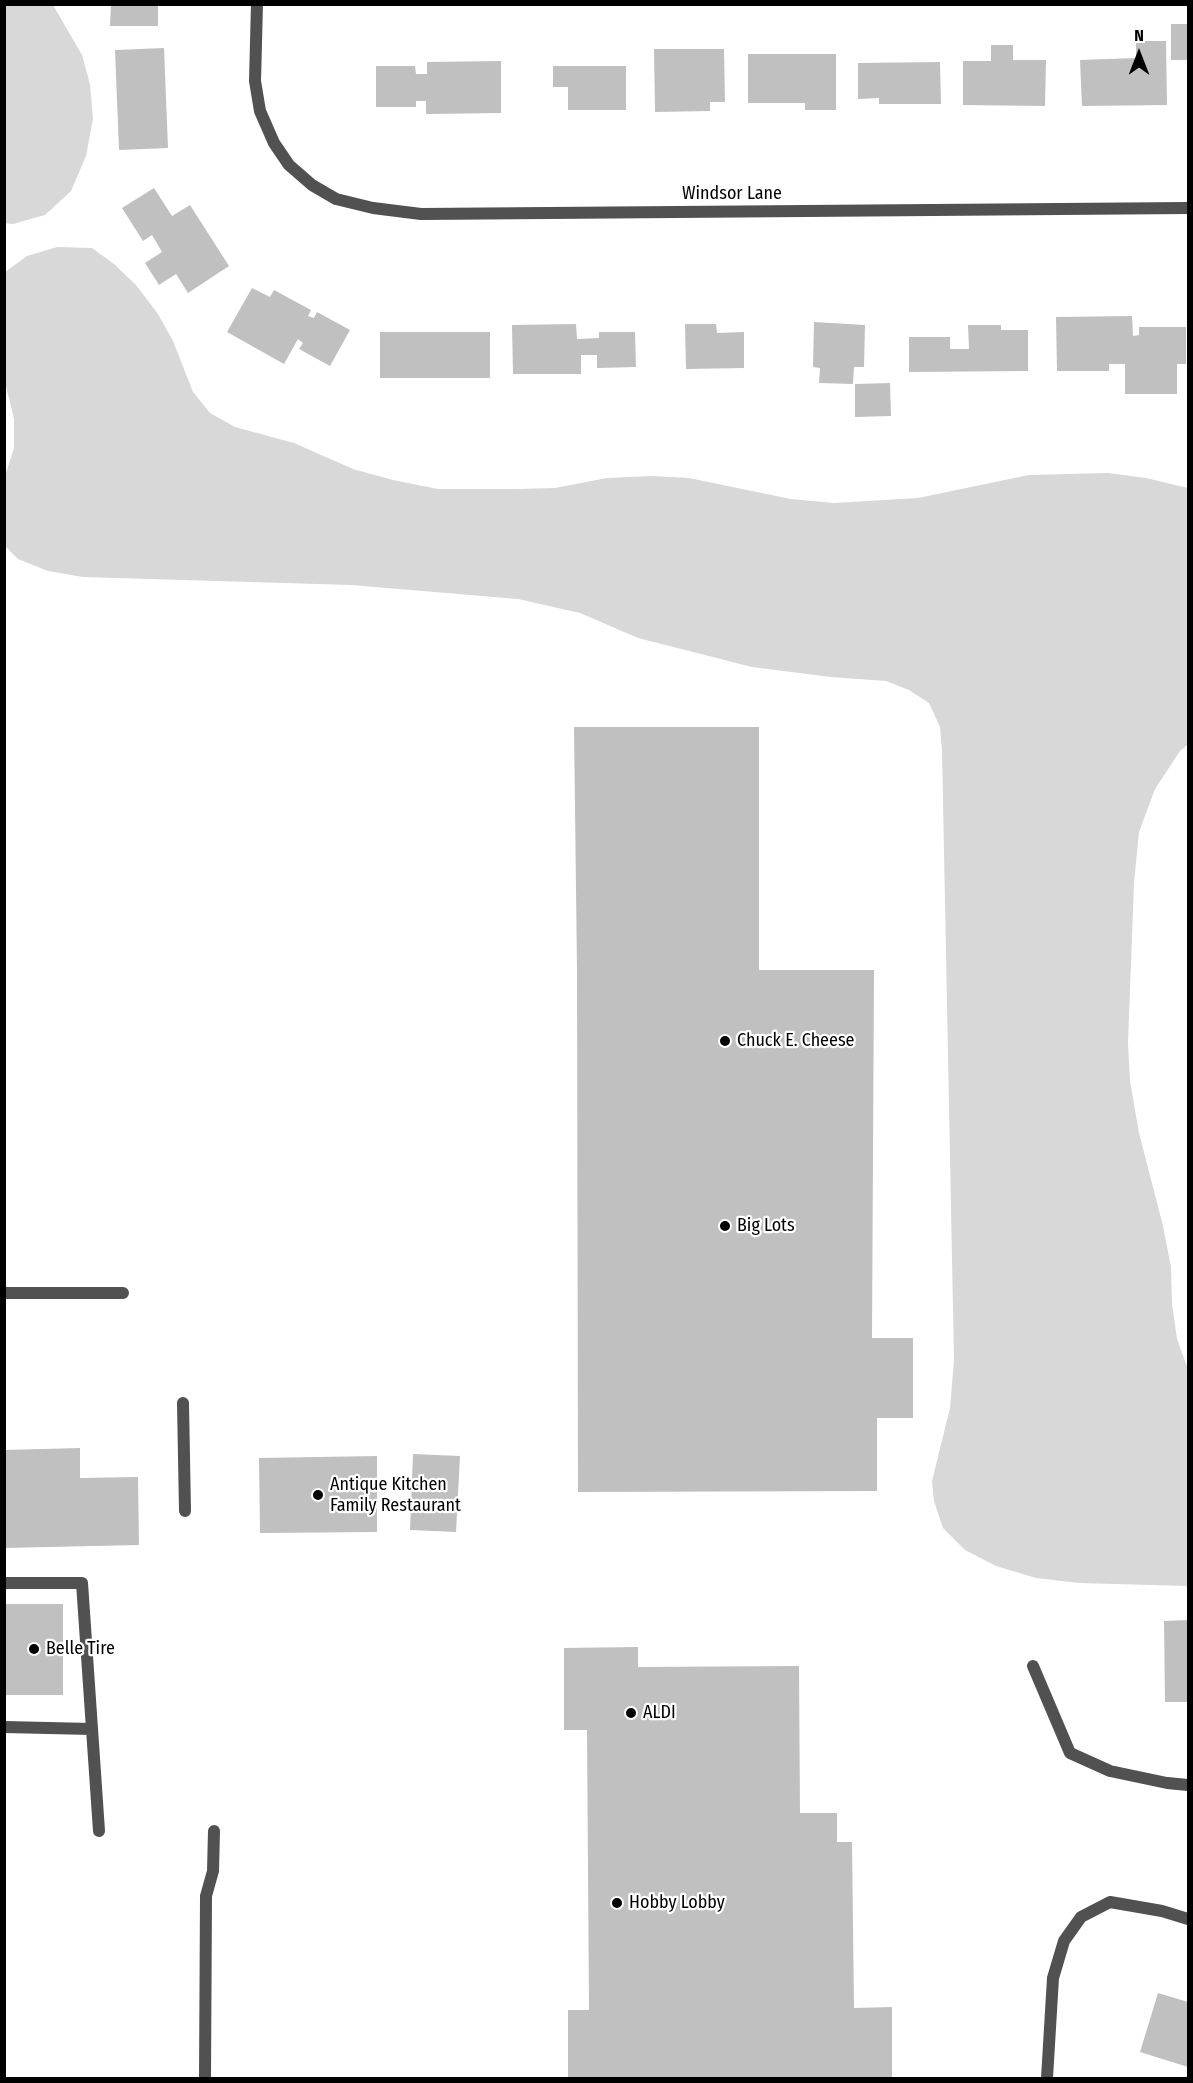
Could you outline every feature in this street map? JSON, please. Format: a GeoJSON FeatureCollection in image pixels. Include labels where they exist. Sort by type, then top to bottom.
{"type":"FeatureCollection","features":[{"type":"Feature","properties":{"kind":"street","name":"Windsor Lane"},"geometry":{"type":"LineString","coordinates":[[257,4],[255,81],[260,111],[274,143],[290,165],[312,185],[336,200],[373,208],[421,214],[1188,208]]}},
{"type":"Feature","properties":{"kind":"street"},"geometry":{"type":"LineString","coordinates":[[4,1293],[123,1293]]}},
{"type":"Feature","properties":{"kind":"street"},"geometry":{"type":"LineString","coordinates":[[183,1403],[185,1511]]}},
{"type":"Feature","properties":{"kind":"street"},"geometry":{"type":"LineString","coordinates":[[4,1583],[82,1583],[99,1831]]}},
{"type":"Feature","properties":{"kind":"street"},"geometry":{"type":"LineString","coordinates":[[1033,1666],[1070,1753],[1110,1771],[1167,1784],[1188,1785]]}},
{"type":"Feature","properties":{"kind":"street"},"geometry":{"type":"LineString","coordinates":[[4,1727],[92,1729]]}},
{"type":"Feature","properties":{"kind":"street"},"geometry":{"type":"LineString","coordinates":[[205,2079],[206,1896],[213,1870],[214,1831]]}},
{"type":"Feature","properties":{"kind":"street"},"geometry":{"type":"LineString","coordinates":[[1047,2079],[1053,1978],[1064,1941],[1081,1917],[1110,1902],[1162,1911],[1188,1920]]}},
{"type":"Feature","properties":{"kind":"shaded area"},"geometry":{"type":"Polygon","coordinates":[[[4,5],[53,5],[82,55],[90,84],[93,119],[86,156],[71,191],[45,215],[13,224],[4,223],[4,5]]]}},
{"type":"Feature","properties":{"kind":"shaded area"},"geometry":{"type":"Polygon","coordinates":[[[57,247],[92,248],[114,264],[136,285],[158,314],[173,341],[193,392],[210,413],[235,427],[294,443],[353,469],[393,480],[438,489],[518,489],[555,488],[607,478],[652,476],[689,478],[791,499],[834,503],[918,498],[1029,475],[1108,473],[1146,478],[1188,488],[1188,744],[1180,751],[1155,789],[1139,832],[1134,883],[1128,1043],[1130,1081],[1139,1133],[1171,1267],[1172,1304],[1177,1339],[1188,1369],[1188,1586],[1079,1583],[1036,1578],[996,1566],[965,1550],[943,1528],[934,1501],[932,1481],[950,1408],[954,1360],[942,750],[940,727],[929,703],[909,690],[886,681],[752,667],[638,638],[580,613],[518,599],[351,585],[83,577],[48,571],[18,559],[5,546],[5,476],[14,448],[14,419],[5,382],[5,272],[27,256],[57,247]]]}},
{"type":"Feature","properties":{"kind":"building"},"geometry":{"type":"Polygon","coordinates":[[[111,4],[158,4],[158,26],[110,26],[111,4]]]}},
{"type":"Feature","properties":{"kind":"building"},"geometry":{"type":"Polygon","coordinates":[[[1171,24],[1188,24],[1188,60],[1171,60],[1171,24]]]}},
{"type":"Feature","properties":{"kind":"building"},"geometry":{"type":"Polygon","coordinates":[[[1136,41],[1166,41],[1167,105],[1082,106],[1080,60],[1136,58],[1136,41]]]}},
{"type":"Feature","properties":{"kind":"building"},"geometry":{"type":"Polygon","coordinates":[[[991,45],[1013,45],[1013,60],[1046,60],[1045,106],[963,105],[963,61],[991,61],[991,45]]]}},
{"type":"Feature","properties":{"kind":"building"},"geometry":{"type":"Polygon","coordinates":[[[164,48],[168,148],[119,150],[115,50],[164,48]]]}},
{"type":"Feature","properties":{"kind":"building"},"geometry":{"type":"Polygon","coordinates":[[[654,49],[724,49],[725,102],[710,102],[710,111],[655,112],[654,49]]]}},
{"type":"Feature","properties":{"kind":"building"},"geometry":{"type":"Polygon","coordinates":[[[748,54],[836,54],[836,110],[805,110],[805,103],[748,103],[748,54]]]}},
{"type":"Feature","properties":{"kind":"building"},"geometry":{"type":"Polygon","coordinates":[[[501,61],[501,113],[426,114],[426,101],[416,101],[416,107],[376,107],[376,66],[415,66],[416,74],[427,74],[427,62],[501,61]]]}},
{"type":"Feature","properties":{"kind":"building"},"geometry":{"type":"Polygon","coordinates":[[[940,62],[941,104],[879,104],[879,98],[858,99],[858,63],[940,62]]]}},
{"type":"Feature","properties":{"kind":"building"},"geometry":{"type":"Polygon","coordinates":[[[553,66],[626,66],[626,110],[568,110],[568,87],[553,87],[553,66]]]}},
{"type":"Feature","properties":{"kind":"building"},"geometry":{"type":"Polygon","coordinates":[[[154,188],[172,216],[190,205],[229,266],[188,293],[176,274],[159,285],[145,263],[162,252],[152,235],[143,241],[122,208],[154,188]]]}},
{"type":"Feature","properties":{"kind":"building"},"geometry":{"type":"Polygon","coordinates":[[[252,288],[270,297],[274,290],[311,310],[308,316],[314,318],[317,312],[350,330],[330,366],[299,349],[303,343],[298,339],[284,364],[227,332],[252,288]]]}},
{"type":"Feature","properties":{"kind":"building"},"geometry":{"type":"Polygon","coordinates":[[[1132,316],[1133,336],[1139,335],[1139,327],[1186,327],[1186,364],[1177,364],[1177,394],[1125,394],[1125,364],[1109,364],[1109,371],[1057,371],[1056,317],[1132,316]]]}},
{"type":"Feature","properties":{"kind":"building"},"geometry":{"type":"Polygon","coordinates":[[[814,322],[865,325],[864,367],[854,367],[853,384],[819,383],[820,368],[813,367],[814,322]]]}},
{"type":"Feature","properties":{"kind":"building"},"geometry":{"type":"Polygon","coordinates":[[[576,324],[577,339],[599,338],[599,332],[635,332],[636,367],[597,368],[597,355],[581,355],[581,374],[513,374],[512,325],[576,324]]]}},
{"type":"Feature","properties":{"kind":"building"},"geometry":{"type":"Polygon","coordinates":[[[685,324],[716,324],[717,333],[744,332],[744,368],[686,369],[685,324]]]}},
{"type":"Feature","properties":{"kind":"building"},"geometry":{"type":"Polygon","coordinates":[[[968,325],[1001,325],[1001,330],[1028,330],[1028,371],[909,372],[909,337],[950,337],[950,349],[969,349],[968,325]]]}},
{"type":"Feature","properties":{"kind":"building"},"geometry":{"type":"Polygon","coordinates":[[[380,332],[490,332],[490,378],[380,378],[380,332]]]}},
{"type":"Feature","properties":{"kind":"building"},"geometry":{"type":"Polygon","coordinates":[[[890,383],[891,416],[855,417],[855,384],[890,383]]]}},
{"type":"Feature","properties":{"kind":"building"},"geometry":{"type":"Polygon","coordinates":[[[574,727],[759,727],[759,970],[874,970],[872,1338],[913,1338],[913,1418],[877,1418],[877,1491],[578,1492],[574,727]]]}},
{"type":"Feature","properties":{"kind":"building"},"geometry":{"type":"Polygon","coordinates":[[[80,1448],[80,1478],[138,1477],[139,1545],[4,1548],[4,1450],[80,1448]]]}},
{"type":"Feature","properties":{"kind":"building"},"geometry":{"type":"Polygon","coordinates":[[[413,1454],[460,1456],[456,1532],[410,1530],[413,1454]]]}},
{"type":"Feature","properties":{"kind":"building","name":"Antique Kitchen Family Restaurant"},"geometry":{"type":"Polygon","coordinates":[[[377,1456],[377,1532],[260,1533],[259,1458],[377,1456]]]}},
{"type":"Feature","properties":{"kind":"building","name":"Belle Tire"},"geometry":{"type":"Polygon","coordinates":[[[4,1604],[63,1604],[63,1695],[4,1695],[4,1604]]]}},
{"type":"Feature","properties":{"kind":"building"},"geometry":{"type":"Polygon","coordinates":[[[1188,1620],[1188,1702],[1165,1702],[1164,1621],[1188,1620]]]}},
{"type":"Feature","properties":{"kind":"building"},"geometry":{"type":"Polygon","coordinates":[[[638,1647],[638,1667],[799,1666],[800,1813],[837,1813],[837,1842],[852,1842],[854,2008],[892,2007],[892,2078],[568,2078],[568,2010],[589,2010],[587,1730],[564,1730],[564,1648],[638,1647]]]}},
{"type":"Feature","properties":{"kind":"building"},"geometry":{"type":"Polygon","coordinates":[[[1158,1993],[1188,2002],[1188,2067],[1140,2052],[1158,1993]]]}},
{"type":"Feature","properties":{"kind":"place","name":"Chuck E. Cheese"},"geometry":{"type":"Point","coordinates":[725,1041]}},
{"type":"Feature","properties":{"kind":"place","name":"Big Lots"},"geometry":{"type":"Point","coordinates":[725,1226]}},
{"type":"Feature","properties":{"kind":"place","name":"Antique Kitchen Family Restaurant"},"geometry":{"type":"Point","coordinates":[318,1495]}},
{"type":"Feature","properties":{"kind":"place","name":"Belle Tire"},"geometry":{"type":"Point","coordinates":[34,1649]}},
{"type":"Feature","properties":{"kind":"place","name":"ALDI"},"geometry":{"type":"Point","coordinates":[631,1713]}},
{"type":"Feature","properties":{"kind":"place","name":"Hobby Lobby"},"geometry":{"type":"Point","coordinates":[617,1903]}}]}
